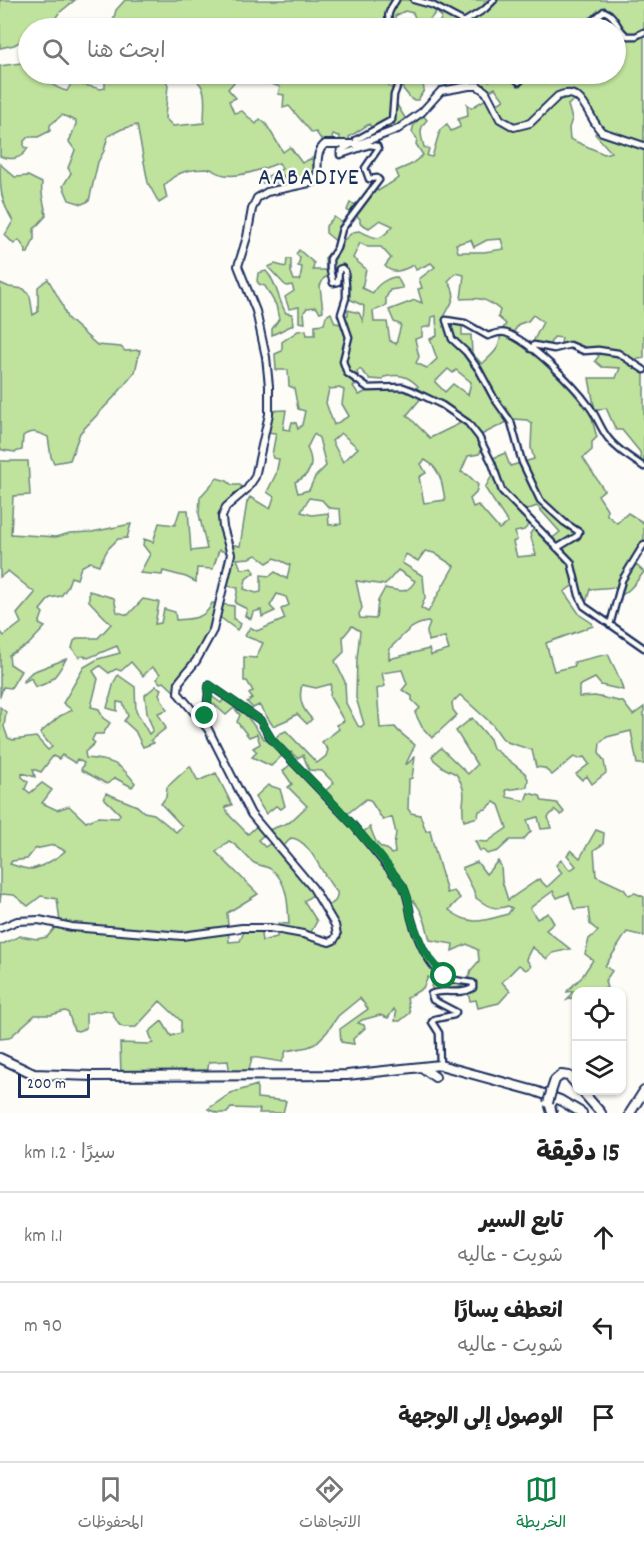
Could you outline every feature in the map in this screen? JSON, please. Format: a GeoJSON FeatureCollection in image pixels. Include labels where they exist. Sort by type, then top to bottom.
{"type":"FeatureCollection","features":[{"type":"Feature","properties":{"kind":"highway"},"geometry":{"type":"LineString","coordinates":[[0,1059],[33,1076],[49,1078],[348,1078],[440,1066],[554,1099],[579,1112]]}},
{"type":"Feature","properties":{"kind":"highway"},"geometry":{"type":"LineString","coordinates":[[386,1072],[440,1066],[535,1091],[579,1112],[587,1111],[591,1107],[589,1100]]}},
{"type":"Feature","properties":{"kind":"highway"},"geometry":{"type":"LineString","coordinates":[[423,1068],[435,1077]]}},
{"type":"Feature","properties":{"kind":"highway"},"geometry":{"type":"LineString","coordinates":[[550,1113],[548,1103],[554,1082],[558,1077],[566,1075],[572,1080]]}},
{"type":"Feature","properties":{"kind":"highway"},"geometry":{"type":"LineString","coordinates":[[630,1113],[644,1091]]}},
{"type":"Feature","properties":{"kind":"highway"},"geometry":{"type":"LineString","coordinates":[[585,1095],[601,1113]]}},
{"type":"Feature","properties":{"kind":"highway"},"geometry":{"type":"LineString","coordinates":[[635,1113],[644,1098]]}},
{"type":"Feature","properties":{"kind":"highway"},"geometry":{"type":"LineString","coordinates":[[550,1113],[550,1106],[554,1099]]}},
{"type":"Feature","properties":{"kind":"main road"},"geometry":{"type":"LineString","coordinates":[[0,928],[17,921],[39,920],[72,927],[172,936],[198,935],[242,928],[264,928],[299,933],[329,942],[337,935],[335,925],[306,878],[251,814],[208,729],[179,696],[177,687],[196,661],[213,630],[231,554],[222,517],[226,507],[247,489],[255,477],[269,408],[267,364],[263,341],[254,304],[238,266],[248,237],[252,209],[257,198],[265,192],[314,182],[317,177],[318,155],[325,144],[368,140],[402,127],[422,112],[441,91],[474,86],[486,92],[500,119],[508,125],[519,127],[530,123],[558,96],[568,93],[579,98],[602,132],[644,146]]}},
{"type":"Feature","properties":{"kind":"street"},"geometry":{"type":"LineString","coordinates":[[387,18],[396,0]]}},
{"type":"Feature","properties":{"kind":"street"},"geometry":{"type":"LineString","coordinates":[[414,0],[432,5],[456,18]]}},
{"type":"Feature","properties":{"kind":"street"},"geometry":{"type":"LineString","coordinates":[[470,18],[494,0]]}},
{"type":"Feature","properties":{"kind":"street"},"geometry":{"type":"LineString","coordinates":[[596,18],[604,11],[614,18]]}},
{"type":"Feature","properties":{"kind":"street"},"geometry":{"type":"LineString","coordinates":[[626,35],[636,36],[644,32]]}},
{"type":"Feature","properties":{"kind":"street"},"geometry":{"type":"LineString","coordinates":[[399,84],[394,95],[392,120],[340,151],[340,155],[369,145],[377,146],[378,149],[365,169],[369,179],[379,180],[342,229],[338,246],[330,261],[332,282],[337,283],[338,272],[341,268],[344,270],[346,279],[346,298],[341,314],[349,337],[344,369],[350,377],[368,388],[403,387],[442,405],[468,423],[479,437],[503,492],[572,564],[584,606],[644,648]]}},
{"type":"Feature","properties":{"kind":"street"},"geometry":{"type":"LineString","coordinates":[[557,548],[577,536],[579,532],[540,500],[522,462],[511,422],[494,398],[479,370],[466,352],[452,339],[446,320],[465,323],[488,336],[498,332],[506,333],[531,349],[557,369],[588,404],[608,439],[644,467]]}},
{"type":"Feature","properties":{"kind":"street"},"geometry":{"type":"LineString","coordinates":[[531,349],[534,345],[554,349],[570,345],[584,351],[598,350],[618,353],[644,370]]}},
{"type":"Feature","properties":{"kind":"street"},"geometry":{"type":"LineString","coordinates":[[609,625],[622,580],[644,544]]}},
{"type":"Feature","properties":{"kind":"street"},"geometry":{"type":"LineString","coordinates":[[201,721],[206,712],[209,685],[260,720],[273,741],[353,825],[403,886],[413,923],[426,956],[445,977],[473,983],[473,988],[468,991],[430,994],[433,999],[456,1012],[455,1015],[435,1019],[432,1022],[439,1033],[440,1066]]}},
{"type":"Feature","properties":{"kind":"green space"},"geometry":{"type":"Polygon","coordinates":[[[0,0],[75,0],[55,18],[18,18],[18,43],[0,48],[0,0]]]}},
{"type":"Feature","properties":{"kind":"green space"},"geometry":{"type":"Polygon","coordinates":[[[125,0],[410,0],[414,2],[424,0],[644,0],[644,358],[632,360],[635,365],[644,365],[644,464],[641,462],[640,452],[622,430],[616,430],[606,408],[595,411],[589,378],[616,378],[620,368],[602,367],[595,361],[599,356],[585,348],[570,346],[560,348],[562,338],[554,337],[547,348],[532,344],[543,322],[533,315],[528,321],[519,324],[511,336],[563,376],[588,406],[597,437],[592,442],[592,450],[583,458],[604,490],[598,495],[607,509],[607,515],[617,523],[628,513],[644,523],[644,540],[632,561],[644,572],[625,593],[616,598],[617,587],[590,589],[586,603],[579,595],[575,584],[564,592],[580,615],[593,626],[546,643],[554,671],[575,666],[574,662],[608,654],[623,690],[601,685],[595,678],[579,686],[579,697],[595,696],[623,702],[633,715],[644,707],[644,764],[637,764],[631,731],[607,737],[600,743],[599,753],[604,761],[606,773],[592,784],[587,776],[582,780],[576,774],[589,764],[584,757],[578,759],[574,757],[552,775],[544,768],[536,767],[532,750],[507,742],[492,724],[460,695],[452,703],[457,715],[432,738],[422,727],[415,713],[420,708],[412,700],[412,696],[402,690],[407,684],[402,670],[382,673],[385,686],[377,689],[380,728],[395,727],[415,745],[406,764],[415,757],[412,778],[409,779],[408,809],[411,813],[420,815],[426,831],[430,830],[447,893],[454,891],[460,898],[449,910],[471,921],[508,914],[512,908],[508,906],[491,907],[476,898],[462,868],[477,862],[486,874],[498,861],[508,900],[539,879],[547,887],[562,873],[556,865],[561,860],[570,870],[576,866],[567,855],[571,850],[580,858],[596,830],[604,833],[603,844],[594,850],[596,876],[624,889],[628,895],[635,893],[644,897],[644,936],[627,932],[605,966],[612,971],[605,981],[607,987],[572,987],[572,991],[567,992],[568,990],[581,978],[593,960],[585,954],[589,939],[598,931],[590,924],[588,908],[574,909],[569,893],[557,898],[553,891],[530,908],[537,919],[548,913],[554,923],[546,930],[570,949],[553,953],[547,959],[532,947],[526,959],[531,966],[526,970],[519,965],[502,982],[510,991],[499,1003],[478,1008],[476,1000],[470,1001],[468,993],[472,993],[475,988],[467,984],[452,990],[433,990],[431,986],[433,981],[428,977],[423,988],[407,998],[410,1013],[400,1021],[395,1021],[394,1009],[388,1018],[380,1015],[362,1020],[358,1023],[364,1025],[365,1028],[353,1039],[354,1044],[341,1042],[340,1029],[368,1009],[360,998],[338,1016],[315,1044],[286,1051],[282,1062],[252,1057],[248,1075],[230,1075],[228,1061],[209,1062],[207,1074],[121,1075],[120,1043],[153,1043],[149,1032],[162,1021],[171,1036],[181,1033],[181,1021],[160,1001],[136,1027],[120,1026],[112,1012],[104,1010],[86,1014],[86,1028],[78,1031],[74,1030],[68,1012],[65,1011],[51,1015],[35,1015],[9,1038],[0,1039],[0,945],[20,936],[37,939],[47,937],[60,922],[57,899],[41,896],[28,906],[14,895],[1,894],[0,902],[0,707],[6,712],[4,727],[8,738],[13,740],[36,737],[48,750],[52,747],[40,733],[60,716],[72,710],[63,703],[84,667],[98,659],[120,653],[117,646],[88,658],[79,657],[72,648],[74,641],[78,638],[98,638],[111,624],[89,601],[89,591],[114,598],[117,612],[128,615],[143,599],[159,602],[155,624],[161,623],[164,609],[175,612],[176,620],[187,619],[202,615],[212,603],[234,606],[234,619],[241,624],[237,630],[217,615],[212,632],[179,683],[177,694],[164,682],[160,683],[157,679],[160,674],[152,667],[143,676],[131,662],[121,671],[116,669],[109,673],[100,666],[93,671],[98,679],[91,707],[99,709],[103,718],[110,723],[103,734],[95,734],[92,740],[95,743],[85,752],[86,758],[114,763],[135,783],[132,787],[115,778],[107,784],[81,770],[84,763],[77,759],[75,763],[62,755],[59,759],[53,756],[41,772],[33,769],[35,777],[22,773],[22,777],[28,782],[25,789],[30,793],[42,783],[52,790],[42,803],[57,810],[69,806],[86,822],[98,817],[118,818],[120,814],[104,798],[106,793],[137,806],[144,812],[154,814],[176,832],[182,826],[161,804],[166,797],[167,787],[190,766],[198,781],[216,773],[232,805],[225,807],[230,816],[248,834],[258,825],[266,833],[258,840],[265,847],[275,840],[269,830],[290,822],[307,806],[288,787],[292,784],[283,771],[293,762],[324,792],[334,783],[322,771],[309,770],[303,755],[297,758],[291,752],[288,754],[286,752],[271,766],[252,757],[257,752],[253,748],[260,744],[257,734],[249,737],[237,722],[240,715],[234,708],[226,715],[209,700],[210,695],[221,703],[227,695],[248,712],[246,715],[264,739],[268,738],[272,742],[279,734],[286,731],[317,763],[326,756],[328,750],[322,742],[339,729],[336,725],[344,721],[330,697],[331,684],[316,688],[302,685],[300,695],[302,704],[312,719],[307,724],[297,714],[273,726],[259,705],[253,708],[247,702],[252,698],[249,694],[253,691],[247,681],[244,681],[244,657],[256,658],[263,643],[245,636],[250,627],[257,631],[285,619],[281,609],[289,605],[286,597],[277,594],[270,606],[275,611],[262,617],[261,610],[253,612],[251,619],[245,616],[247,609],[235,603],[238,588],[223,585],[229,553],[219,550],[213,569],[197,568],[196,582],[163,571],[162,575],[140,573],[150,554],[143,545],[144,539],[153,542],[159,523],[175,525],[180,510],[188,510],[191,551],[207,549],[199,514],[200,497],[217,478],[232,485],[240,485],[245,491],[222,515],[230,544],[240,546],[247,502],[250,497],[270,509],[274,497],[267,492],[276,474],[279,459],[273,458],[272,455],[276,433],[264,432],[266,411],[286,410],[283,429],[290,430],[292,422],[296,423],[298,429],[302,425],[305,411],[298,409],[294,388],[289,386],[288,370],[276,370],[275,354],[282,351],[282,342],[298,331],[306,330],[307,335],[315,335],[315,325],[324,324],[326,316],[331,313],[335,323],[342,324],[341,315],[348,315],[348,310],[359,313],[363,321],[364,306],[345,297],[345,286],[338,285],[335,275],[324,278],[320,286],[323,311],[320,312],[316,307],[307,308],[304,312],[305,323],[299,322],[299,307],[289,309],[285,297],[294,291],[292,285],[284,284],[268,267],[275,264],[286,267],[287,259],[291,259],[291,272],[294,280],[300,280],[302,267],[298,266],[300,258],[296,254],[299,250],[314,263],[313,270],[326,270],[325,258],[338,243],[326,233],[326,226],[334,217],[344,224],[339,235],[344,240],[353,232],[359,231],[378,238],[384,235],[393,226],[380,220],[369,228],[360,223],[360,219],[353,212],[351,214],[347,210],[350,203],[358,205],[373,186],[378,191],[399,178],[396,171],[410,165],[423,155],[412,132],[414,124],[423,115],[427,120],[422,126],[421,136],[424,147],[429,149],[427,156],[432,157],[440,130],[447,124],[451,131],[460,127],[458,119],[468,116],[467,104],[471,108],[486,99],[491,108],[504,100],[495,88],[484,94],[461,84],[626,84],[626,18],[441,18],[436,12],[431,18],[415,18],[413,13],[405,11],[395,18],[114,18],[116,10],[125,0]],[[577,97],[568,105],[572,119],[569,128],[570,139],[604,154],[611,152],[595,134],[599,132],[577,97]],[[501,239],[487,240],[474,247],[471,240],[456,244],[458,252],[504,249],[501,239]],[[360,243],[353,258],[366,269],[362,288],[373,293],[383,282],[397,277],[403,288],[390,290],[386,298],[386,306],[373,311],[374,322],[387,322],[390,341],[396,344],[401,325],[394,322],[389,310],[415,300],[422,303],[418,289],[422,288],[419,279],[435,267],[431,263],[416,270],[414,265],[399,271],[392,271],[385,266],[391,258],[381,247],[368,247],[360,243]],[[456,273],[448,281],[454,295],[444,317],[462,322],[462,335],[471,335],[472,353],[482,364],[496,350],[506,324],[498,317],[500,310],[490,303],[477,299],[461,299],[464,275],[456,273]],[[436,316],[432,317],[431,326],[422,328],[422,337],[415,339],[419,357],[416,363],[427,368],[437,359],[430,339],[437,336],[436,316]],[[360,369],[357,372],[360,382],[353,386],[359,395],[386,388],[414,391],[418,386],[398,376],[384,377],[383,380],[370,379],[360,369]],[[448,369],[435,382],[445,392],[453,384],[468,395],[471,382],[456,370],[453,373],[448,369]],[[329,389],[326,403],[334,425],[349,416],[342,404],[344,390],[329,389]],[[422,397],[407,415],[430,438],[465,421],[454,411],[422,397]],[[513,419],[479,436],[483,448],[479,454],[468,456],[461,472],[468,475],[478,485],[476,493],[470,499],[473,507],[478,505],[499,529],[508,523],[485,488],[494,472],[491,459],[505,453],[510,466],[534,459],[531,448],[532,424],[527,420],[513,419]],[[341,433],[332,441],[343,462],[358,448],[341,433]],[[314,434],[307,448],[311,464],[308,472],[295,482],[298,493],[309,490],[315,477],[326,466],[319,438],[314,434]],[[425,460],[421,464],[426,473],[419,477],[424,503],[445,500],[438,472],[425,460]],[[309,498],[301,512],[312,515],[328,513],[329,525],[341,524],[340,509],[329,508],[322,500],[309,498]],[[537,506],[521,512],[531,523],[524,530],[515,532],[517,540],[513,542],[517,557],[536,555],[530,534],[534,528],[550,540],[560,532],[537,506]],[[425,551],[418,561],[406,554],[402,563],[423,576],[425,598],[421,608],[428,612],[454,566],[434,553],[425,551]],[[256,555],[237,559],[241,569],[252,568],[255,572],[246,579],[244,589],[256,593],[261,592],[261,575],[270,576],[275,572],[287,579],[290,565],[275,558],[267,563],[256,555]],[[398,570],[385,585],[356,581],[362,608],[360,618],[376,619],[378,601],[385,588],[406,590],[415,581],[398,570]],[[421,623],[406,632],[389,649],[389,659],[429,649],[431,655],[449,650],[445,637],[428,641],[427,631],[430,623],[421,623]],[[352,626],[343,637],[344,652],[335,661],[345,682],[346,703],[358,726],[361,727],[364,724],[356,698],[360,631],[352,626]],[[366,799],[347,814],[363,832],[370,827],[378,844],[391,854],[395,853],[396,833],[392,817],[383,820],[370,800],[366,799]],[[291,838],[283,847],[317,892],[304,901],[317,921],[310,934],[329,942],[336,933],[325,907],[336,900],[337,892],[311,852],[298,840],[291,838]],[[229,841],[216,852],[258,894],[227,913],[229,942],[240,941],[246,927],[260,927],[262,941],[277,937],[278,923],[289,924],[286,895],[277,875],[270,869],[254,863],[229,841]],[[54,845],[35,849],[27,859],[12,861],[10,864],[30,869],[49,862],[65,851],[54,845]],[[410,898],[408,900],[416,931],[443,979],[467,984],[471,970],[479,961],[478,950],[467,944],[452,951],[453,944],[430,940],[421,912],[410,898]]]}},
{"type":"Feature","properties":{"kind":"green space"},"geometry":{"type":"Polygon","coordinates":[[[18,63],[18,84],[52,84],[67,91],[71,84],[101,89],[105,88],[105,84],[168,84],[165,118],[173,126],[204,123],[205,100],[200,84],[232,84],[228,89],[236,98],[229,101],[234,113],[242,111],[256,124],[260,119],[266,124],[283,152],[290,147],[302,163],[312,158],[315,179],[279,190],[278,186],[285,181],[283,175],[276,178],[276,183],[262,183],[260,180],[282,169],[279,163],[235,175],[218,173],[211,169],[191,170],[179,174],[164,186],[167,198],[159,203],[148,183],[137,125],[108,136],[98,162],[89,201],[82,204],[69,200],[63,186],[71,173],[68,168],[75,150],[69,142],[76,121],[62,115],[50,125],[50,131],[38,137],[28,137],[24,141],[24,147],[28,148],[23,155],[12,159],[0,156],[0,66],[18,63]]]}},
{"type":"Feature","properties":{"kind":"green space"},"geometry":{"type":"Polygon","coordinates":[[[272,84],[390,84],[394,90],[394,100],[407,121],[396,128],[393,121],[373,129],[369,124],[349,137],[351,143],[339,144],[340,136],[333,135],[331,142],[323,142],[316,132],[312,133],[289,106],[283,108],[284,95],[278,94],[280,87],[272,84]]]}},
{"type":"Feature","properties":{"kind":"green space"},"geometry":{"type":"Polygon","coordinates":[[[423,84],[424,90],[418,100],[412,100],[400,85],[423,84]]]}},
{"type":"Feature","properties":{"kind":"green space"},"geometry":{"type":"Polygon","coordinates":[[[0,164],[15,177],[28,176],[42,183],[46,216],[34,229],[34,239],[28,253],[25,253],[26,250],[19,240],[14,244],[5,235],[13,221],[5,207],[2,194],[0,164]]]}},
{"type":"Feature","properties":{"kind":"green space"},"geometry":{"type":"Polygon","coordinates":[[[266,271],[273,280],[286,313],[292,314],[293,325],[272,335],[272,329],[279,319],[276,305],[265,286],[257,281],[258,273],[266,271]]]}},
{"type":"Feature","properties":{"kind":"green space"},"geometry":{"type":"Polygon","coordinates":[[[48,279],[67,318],[97,345],[121,347],[125,351],[140,350],[135,372],[80,433],[70,460],[54,463],[48,437],[39,433],[32,432],[23,436],[22,450],[15,452],[2,450],[0,447],[0,283],[24,289],[30,296],[33,315],[38,312],[38,287],[48,279]]]}},
{"type":"Feature","properties":{"kind":"green space"},"geometry":{"type":"Polygon","coordinates":[[[0,461],[28,461],[30,495],[13,496],[11,534],[56,537],[131,524],[127,538],[118,539],[108,549],[99,565],[90,562],[81,567],[77,579],[71,577],[61,596],[50,598],[40,610],[43,613],[39,624],[45,627],[28,645],[9,655],[10,664],[21,671],[11,688],[3,687],[0,697],[0,631],[4,636],[21,623],[17,614],[35,593],[8,571],[0,577],[0,461]]]}},
{"type":"Feature","properties":{"kind":"green space"},"geometry":{"type":"Polygon","coordinates":[[[66,659],[50,681],[41,686],[35,687],[31,678],[23,681],[32,672],[66,659]]]}},
{"type":"Feature","properties":{"kind":"green space"},"geometry":{"type":"Polygon","coordinates":[[[118,675],[135,687],[136,711],[149,734],[153,730],[147,713],[145,695],[156,686],[161,689],[159,694],[167,710],[158,713],[166,728],[151,740],[154,743],[143,747],[135,731],[124,721],[128,716],[123,703],[117,702],[117,711],[107,708],[118,675]]]}},
{"type":"Feature","properties":{"kind":"green space"},"geometry":{"type":"Polygon","coordinates":[[[472,718],[490,739],[493,748],[525,773],[528,779],[527,787],[506,790],[507,797],[525,801],[528,793],[540,796],[542,801],[557,803],[564,812],[561,815],[555,810],[548,817],[551,828],[541,829],[538,817],[527,820],[531,831],[523,840],[510,840],[498,851],[487,854],[483,850],[480,851],[475,841],[487,842],[507,828],[499,805],[494,802],[486,809],[479,811],[478,817],[464,821],[463,788],[456,774],[444,768],[432,756],[441,748],[468,774],[477,765],[456,731],[472,718]]]}},
{"type":"Feature","properties":{"kind":"green space"},"geometry":{"type":"Polygon","coordinates":[[[268,785],[280,789],[285,806],[281,809],[276,806],[266,814],[255,797],[268,785]]]}},
{"type":"Feature","properties":{"kind":"green space"},"geometry":{"type":"Polygon","coordinates":[[[257,1085],[257,1098],[286,1101],[283,1113],[259,1113],[260,1109],[231,1108],[227,1113],[217,1113],[208,1109],[231,1093],[257,1085]]]}},
{"type":"Feature","properties":{"kind":"district","name":"AABADIYE"},"geometry":{"type":"Point","coordinates":[309,179]}},
{"type":"Feature","properties":{"kind":"route"},"geometry":{"type":"LineString","coordinates":[[205,716],[210,685],[260,720],[273,741],[337,807],[403,886],[408,898],[411,918],[426,956],[444,976]]}}]}
